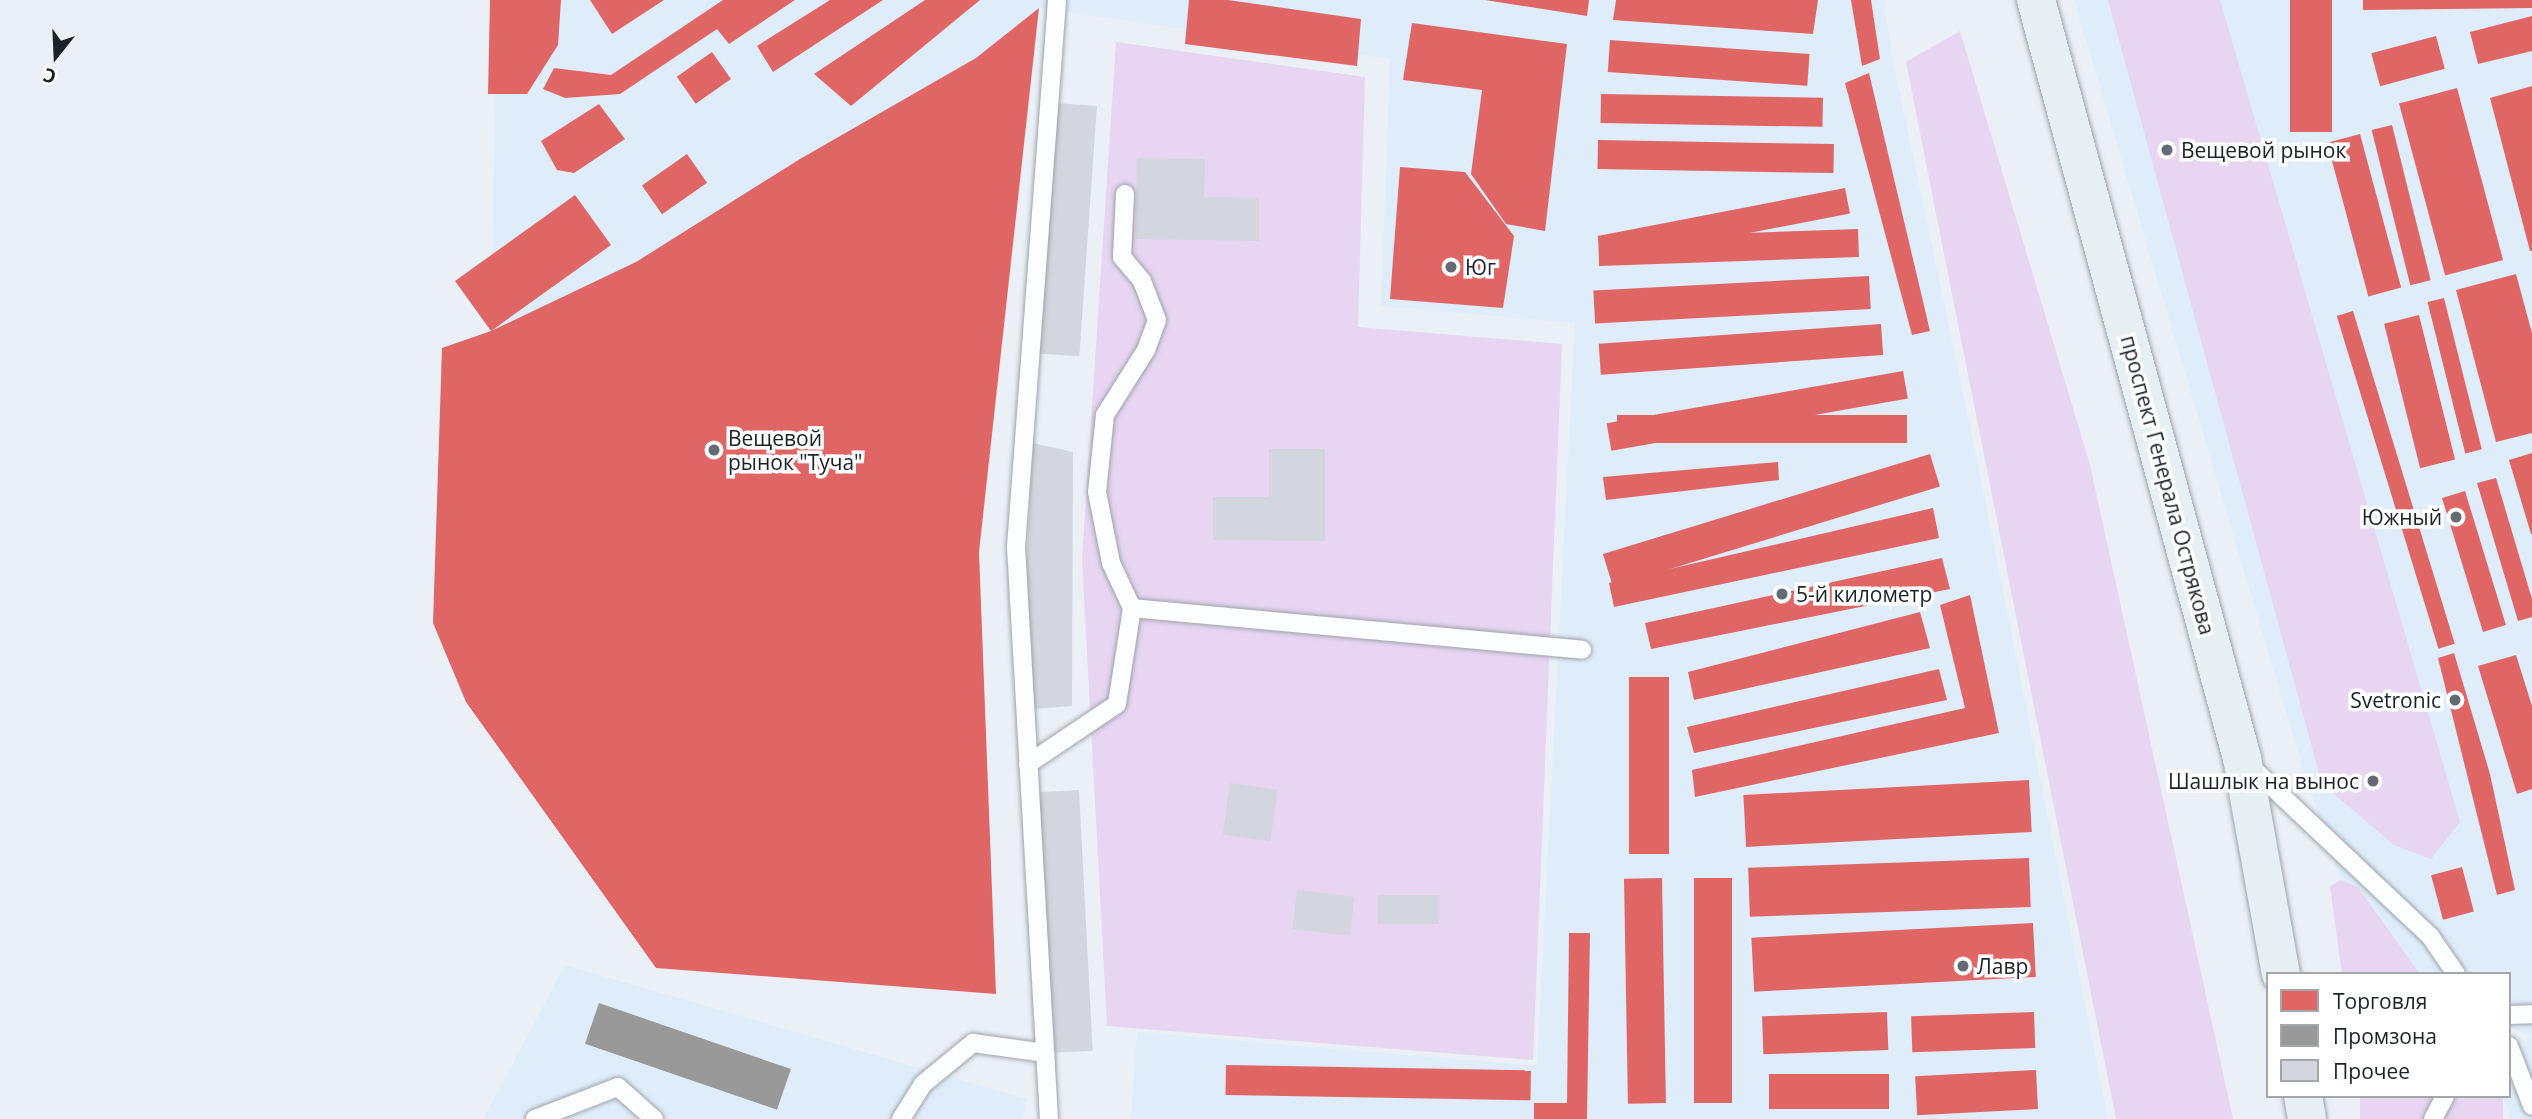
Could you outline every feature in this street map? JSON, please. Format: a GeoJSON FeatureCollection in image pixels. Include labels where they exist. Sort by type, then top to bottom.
{"type":"FeatureCollection","features":[{"type":"Feature","properties":{"kind":"main road","name":"проспект Генерала Острякова"},"geometry":{"type":"LineString","coordinates":[[2036,0],[2242,758],[2281,972]]}},
{"type":"Feature","properties":{"kind":"main road"},"geometry":{"type":"LineString","coordinates":[[2303,1098],[2307,1119]]}},
{"type":"Feature","properties":{"kind":"lane"},"geometry":{"type":"LineString","coordinates":[[1049,1119],[1016,547],[1051,39],[1057,0]]}},
{"type":"Feature","properties":{"kind":"lane"},"geometry":{"type":"LineString","coordinates":[[1028,764],[1117,704],[1132,608],[1111,563],[1097,492],[1105,415],[1146,350],[1157,320],[1142,281],[1122,257],[1125,194]]}},
{"type":"Feature","properties":{"kind":"lane"},"geometry":{"type":"LineString","coordinates":[[1132,608],[1582,650]]}},
{"type":"Feature","properties":{"kind":"lane"},"geometry":{"type":"LineString","coordinates":[[2242,758],[2430,936],[2455,972]]}},
{"type":"Feature","properties":{"kind":"lane"},"geometry":{"type":"LineString","coordinates":[[2511,1015],[2532,1014]]}},
{"type":"Feature","properties":{"kind":"lane"},"geometry":{"type":"LineString","coordinates":[[901,1119],[923,1084],[973,1043],[1045,1053]]}},
{"type":"Feature","properties":{"kind":"lane"},"geometry":{"type":"LineString","coordinates":[[2511,1051],[2532,1106]]}},
{"type":"Feature","properties":{"kind":"lane"},"geometry":{"type":"LineString","coordinates":[[535,1119],[618,1087],[654,1119]]}},
{"type":"Feature","properties":{"kind":"lane"},"geometry":{"type":"LineString","coordinates":[[2433,1119],[2444,1098]]}},
{"type":"Feature","properties":{"kind":"shaded area","name":"5-й километр"},"geometry":{"type":"Polygon","coordinates":[[[497,0],[1884,0],[1892,56],[1973,441],[2108,1119],[1131,1119],[1137,1032],[1537,1066],[1575,323],[1381,306],[1390,59],[1039,8],[976,58],[800,159],[636,262],[491,331],[497,0]]]}},
{"type":"Feature","properties":{"kind":"shaded area"},"geometry":{"type":"Polygon","coordinates":[[[2074,0],[2532,0],[2532,1119],[2511,1119],[2504,1098],[2511,1098],[2511,1070],[2530,1035],[2511,1028],[2511,972],[2419,972],[2359,887],[2341,880],[2307,783],[2074,0]]]}},
{"type":"Feature","properties":{"kind":"shaded area"},"geometry":{"type":"Polygon","coordinates":[[[2108,0],[2220,0],[2460,822],[2431,859],[2394,845],[2322,784],[2108,0]]]}},
{"type":"Feature","properties":{"kind":"shaded area"},"geometry":{"type":"Polygon","coordinates":[[[1960,31],[2090,465],[2233,1119],[2116,1119],[1906,62],[1960,31]]]}},
{"type":"Feature","properties":{"kind":"shaded area"},"geometry":{"type":"Polygon","coordinates":[[[1116,42],[1365,77],[1358,327],[1562,344],[1533,1060],[1107,1026],[1082,559],[1116,42]]]}},
{"type":"Feature","properties":{"kind":"shaded area"},"geometry":{"type":"Polygon","coordinates":[[[2341,880],[2358,887],[2419,972],[2342,972],[2330,886],[2341,880]]]}},
{"type":"Feature","properties":{"kind":"shaded area"},"geometry":{"type":"Polygon","coordinates":[[[565,965],[1027,1099],[1023,1119],[483,1119],[565,965]]]}},
{"type":"Feature","properties":{"kind":"shaded area"},"geometry":{"type":"Polygon","coordinates":[[[2360,1098],[2503,1098],[2503,1119],[2360,1119],[2360,1098]]]}},
{"type":"Feature","properties":{"kind":"building: Торговля"},"geometry":{"type":"Polygon","coordinates":[[[490,0],[561,0],[558,45],[527,94],[488,94],[490,0]]]}},
{"type":"Feature","properties":{"kind":"building: Торговля"},"geometry":{"type":"Polygon","coordinates":[[[590,0],[664,0],[612,34],[590,0]]]}},
{"type":"Feature","properties":{"kind":"building: Торговля"},"geometry":{"type":"Polygon","coordinates":[[[723,0],[795,0],[729,44],[717,29],[620,94],[565,98],[543,89],[554,68],[611,75],[723,0]]]}},
{"type":"Feature","properties":{"kind":"building: Торговля"},"geometry":{"type":"Polygon","coordinates":[[[830,0],[883,0],[773,72],[757,46],[830,0]]]}},
{"type":"Feature","properties":{"kind":"building: Торговля"},"geometry":{"type":"Polygon","coordinates":[[[925,0],[980,0],[851,106],[814,74],[925,0]]]}},
{"type":"Feature","properties":{"kind":"building: Торговля"},"geometry":{"type":"Polygon","coordinates":[[[1189,0],[1228,0],[1361,19],[1357,66],[1185,44],[1189,0]]]}},
{"type":"Feature","properties":{"kind":"building: Торговля"},"geometry":{"type":"Polygon","coordinates":[[[1485,0],[1589,0],[1587,16],[1485,0]]]}},
{"type":"Feature","properties":{"kind":"building: Торговля"},"geometry":{"type":"Polygon","coordinates":[[[1616,0],[1818,0],[1813,34],[1613,20],[1616,0]]]}},
{"type":"Feature","properties":{"kind":"building: Торговля"},"geometry":{"type":"Polygon","coordinates":[[[1851,0],[1871,0],[1880,59],[1862,66],[1851,0]]]}},
{"type":"Feature","properties":{"kind":"building: Торговля"},"geometry":{"type":"Polygon","coordinates":[[[2290,0],[2332,0],[2332,132],[2290,132],[2290,0]]]}},
{"type":"Feature","properties":{"kind":"building: Торговля"},"geometry":{"type":"Polygon","coordinates":[[[2363,0],[2532,0],[2532,8],[2363,10],[2363,0]]]}},
{"type":"Feature","properties":{"kind":"building: Торговля","name":"Вещевой рынок \"Туча\""},"geometry":{"type":"Polygon","coordinates":[[[1039,8],[979,552],[996,994],[656,968],[466,702],[433,623],[442,348],[491,331],[636,262],[800,159],[976,58],[1039,8]]]}},
{"type":"Feature","properties":{"kind":"building: Торговля"},"geometry":{"type":"Polygon","coordinates":[[[2532,16],[2532,51],[2478,64],[2470,32],[2532,16]]]}},
{"type":"Feature","properties":{"kind":"building: Торговля"},"geometry":{"type":"Polygon","coordinates":[[[1412,23],[1567,44],[1545,231],[1506,224],[1471,174],[1482,90],[1403,80],[1412,23]]]}},
{"type":"Feature","properties":{"kind":"building: Торговля"},"geometry":{"type":"Polygon","coordinates":[[[2436,36],[2445,69],[2380,86],[2371,53],[2436,36]]]}},
{"type":"Feature","properties":{"kind":"building: Торговля"},"geometry":{"type":"Polygon","coordinates":[[[1610,40],[1810,54],[1807,86],[1608,72],[1610,40]]]}},
{"type":"Feature","properties":{"kind":"building: Торговля"},"geometry":{"type":"Polygon","coordinates":[[[712,52],[731,79],[696,104],[677,77],[712,52]]]}},
{"type":"Feature","properties":{"kind":"building: Торговля"},"geometry":{"type":"Polygon","coordinates":[[[1869,73],[1930,331],[1912,335],[1845,83],[1869,73]]]}},
{"type":"Feature","properties":{"kind":"building: Торговля"},"geometry":{"type":"Polygon","coordinates":[[[2532,86],[2532,251],[2530,251],[2490,98],[2532,86]]]}},
{"type":"Feature","properties":{"kind":"building: Торговля"},"geometry":{"type":"Polygon","coordinates":[[[2457,88],[2503,260],[2445,275],[2399,104],[2457,88]]]}},
{"type":"Feature","properties":{"kind":"building: Торговля"},"geometry":{"type":"Polygon","coordinates":[[[1601,94],[1823,98],[1822,127],[1600,123],[1601,94]]]}},
{"type":"Feature","properties":{"kind":"building: Торговля"},"geometry":{"type":"Polygon","coordinates":[[[599,104],[625,139],[574,173],[557,170],[541,141],[599,104]]]}},
{"type":"Feature","properties":{"kind":"building: Торговля"},"geometry":{"type":"Polygon","coordinates":[[[2392,125],[2431,280],[2410,285],[2372,130],[2392,125]]]}},
{"type":"Feature","properties":{"kind":"building: Торговля"},"geometry":{"type":"Polygon","coordinates":[[[2360,134],[2401,288],[2368,296],[2327,143],[2360,134]]]}},
{"type":"Feature","properties":{"kind":"building: Торговля"},"geometry":{"type":"Polygon","coordinates":[[[1598,140],[1834,144],[1833,173],[1597,169],[1598,140]]]}},
{"type":"Feature","properties":{"kind":"building: Торговля"},"geometry":{"type":"Polygon","coordinates":[[[687,154],[707,183],[662,214],[642,186],[687,154]]]}},
{"type":"Feature","properties":{"kind":"building: Торговля","name":"Юг"},"geometry":{"type":"Polygon","coordinates":[[[1400,167],[1465,172],[1514,236],[1503,308],[1390,299],[1400,167]]]}},
{"type":"Feature","properties":{"kind":"building: Торговля"},"geometry":{"type":"Polygon","coordinates":[[[1845,188],[1850,214],[1603,262],[1598,236],[1845,188]]]}},
{"type":"Feature","properties":{"kind":"building: Торговля"},"geometry":{"type":"Polygon","coordinates":[[[575,195],[611,245],[491,331],[455,281],[575,195]]]}},
{"type":"Feature","properties":{"kind":"building: Торговля"},"geometry":{"type":"Polygon","coordinates":[[[1858,229],[1859,257],[1599,266],[1598,238],[1858,229]]]}},
{"type":"Feature","properties":{"kind":"building: Торговля"},"geometry":{"type":"Polygon","coordinates":[[[2516,274],[2532,333],[2532,433],[2496,442],[2456,290],[2516,274]]]}},
{"type":"Feature","properties":{"kind":"building: Торговля"},"geometry":{"type":"Polygon","coordinates":[[[1869,276],[1871,309],[1595,323],[1593,290],[1869,276]]]}},
{"type":"Feature","properties":{"kind":"building: Торговля"},"geometry":{"type":"Polygon","coordinates":[[[2444,298],[2482,449],[2465,453],[2428,302],[2444,298]]]}},
{"type":"Feature","properties":{"kind":"building: Торговля"},"geometry":{"type":"Polygon","coordinates":[[[2353,311],[2455,644],[2438,649],[2337,316],[2353,311]]]}},
{"type":"Feature","properties":{"kind":"building: Торговля"},"geometry":{"type":"Polygon","coordinates":[[[2419,315],[2455,460],[2420,468],[2384,324],[2419,315]]]}},
{"type":"Feature","properties":{"kind":"building: Торговля"},"geometry":{"type":"Polygon","coordinates":[[[1881,324],[1883,355],[1601,375],[1599,344],[1881,324]]]}},
{"type":"Feature","properties":{"kind":"building: Торговля"},"geometry":{"type":"Polygon","coordinates":[[[1903,371],[1908,399],[1611,451],[1607,423],[1903,371]]]}},
{"type":"Feature","properties":{"kind":"building: Торговля"},"geometry":{"type":"Polygon","coordinates":[[[1617,415],[1907,415],[1907,443],[1617,443],[1617,415]]]}},
{"type":"Feature","properties":{"kind":"building: Торговля"},"geometry":{"type":"Polygon","coordinates":[[[2532,453],[2532,534],[2531,534],[2509,460],[2532,453]]]}},
{"type":"Feature","properties":{"kind":"building: Торговля"},"geometry":{"type":"Polygon","coordinates":[[[1930,454],[1940,487],[1613,587],[1603,554],[1930,454]]]}},
{"type":"Feature","properties":{"kind":"building: Торговля"},"geometry":{"type":"Polygon","coordinates":[[[1778,462],[1779,480],[1606,500],[1603,477],[1778,462]]]}},
{"type":"Feature","properties":{"kind":"building: Торговля"},"geometry":{"type":"Polygon","coordinates":[[[2496,478],[2532,599],[2532,617],[2518,621],[2477,483],[2496,478]]]}},
{"type":"Feature","properties":{"kind":"building: Торговля"},"geometry":{"type":"Polygon","coordinates":[[[2465,491],[2506,625],[2483,632],[2442,498],[2465,491]]]}},
{"type":"Feature","properties":{"kind":"building: Торговля"},"geometry":{"type":"Polygon","coordinates":[[[1933,508],[1939,538],[1614,607],[1609,583],[1933,508]]]}},
{"type":"Feature","properties":{"kind":"building: Торговля"},"geometry":{"type":"Polygon","coordinates":[[[1942,558],[1950,589],[1651,649],[1645,623],[1942,558]]]}},
{"type":"Feature","properties":{"kind":"building: Торговля"},"geometry":{"type":"Polygon","coordinates":[[[1970,595],[1999,733],[1695,797],[1692,770],[1965,708],[1940,605],[1970,595]]]}},
{"type":"Feature","properties":{"kind":"building: Торговля"},"geometry":{"type":"Polygon","coordinates":[[[1920,612],[1930,648],[1694,700],[1688,672],[1920,612]]]}},
{"type":"Feature","properties":{"kind":"building: Торговля"},"geometry":{"type":"Polygon","coordinates":[[[2454,653],[2490,774],[2515,890],[2497,895],[2438,658],[2454,653]]]}},
{"type":"Feature","properties":{"kind":"building: Торговля"},"geometry":{"type":"Polygon","coordinates":[[[2516,655],[2532,706],[2532,789],[2517,794],[2478,666],[2516,655]]]}},
{"type":"Feature","properties":{"kind":"building: Торговля"},"geometry":{"type":"Polygon","coordinates":[[[1939,669],[1947,700],[1694,753],[1687,727],[1939,669]]]}},
{"type":"Feature","properties":{"kind":"building: Торговля"},"geometry":{"type":"Polygon","coordinates":[[[1629,677],[1669,677],[1669,854],[1629,854],[1629,677]]]}},
{"type":"Feature","properties":{"kind":"building: Торговля"},"geometry":{"type":"Polygon","coordinates":[[[2029,780],[2032,832],[1746,847],[1743,795],[2029,780]]]}},
{"type":"Feature","properties":{"kind":"building: Торговля"},"geometry":{"type":"Polygon","coordinates":[[[2029,858],[2031,907],[1750,917],[1748,868],[2029,858]]]}},
{"type":"Feature","properties":{"kind":"building: Торговля"},"geometry":{"type":"Polygon","coordinates":[[[2462,867],[2474,911],[2443,920],[2431,875],[2462,867]]]}},
{"type":"Feature","properties":{"kind":"building: Торговля"},"geometry":{"type":"Polygon","coordinates":[[[1662,878],[1666,1103],[1628,1104],[1624,879],[1662,878]]]}},
{"type":"Feature","properties":{"kind":"building: Торговля"},"geometry":{"type":"Polygon","coordinates":[[[1694,878],[1732,878],[1732,1103],[1694,1103],[1694,878]]]}},
{"type":"Feature","properties":{"kind":"building: Торговля"},"geometry":{"type":"Polygon","coordinates":[[[2033,923],[2036,977],[1754,992],[1751,938],[2033,923]]]}},
{"type":"Feature","properties":{"kind":"building: Торговля"},"geometry":{"type":"Polygon","coordinates":[[[1569,933],[1590,933],[1587,1119],[1534,1119],[1534,1103],[1567,1103],[1569,933]]]}},
{"type":"Feature","properties":{"kind":"building: Торговля"},"geometry":{"type":"Polygon","coordinates":[[[1887,1012],[1888,1050],[1763,1054],[1762,1016],[1887,1012]]]}},
{"type":"Feature","properties":{"kind":"building: Торговля"},"geometry":{"type":"Polygon","coordinates":[[[2034,1012],[2035,1048],[1912,1052],[1911,1016],[2034,1012]]]}},
{"type":"Feature","properties":{"kind":"building: Торговля"},"geometry":{"type":"Polygon","coordinates":[[[1226,1065],[1531,1070],[1530,1100],[1225,1095],[1226,1065]]]}},
{"type":"Feature","properties":{"kind":"building: Торговля"},"geometry":{"type":"Polygon","coordinates":[[[2036,1070],[2038,1109],[1917,1115],[1915,1076],[2036,1070]]]}},
{"type":"Feature","properties":{"kind":"building: Торговля"},"geometry":{"type":"Polygon","coordinates":[[[1769,1074],[1889,1074],[1889,1109],[1769,1109],[1769,1074]]]}},
{"type":"Feature","properties":{"kind":"building: Промзона"},"geometry":{"type":"Polygon","coordinates":[[[599,1003],[791,1069],[777,1110],[585,1044],[599,1003]]]}},
{"type":"Feature","properties":{"kind":"building: Прочее"},"geometry":{"type":"Polygon","coordinates":[[[1055,103],[1097,106],[1079,356],[1037,353],[1055,103]]]}},
{"type":"Feature","properties":{"kind":"building: Прочее"},"geometry":{"type":"Polygon","coordinates":[[[1137,158],[1205,159],[1204,197],[1259,198],[1259,241],[1136,239],[1137,158]]]}},
{"type":"Feature","properties":{"kind":"building: Прочее"},"geometry":{"type":"Polygon","coordinates":[[[1033,443],[1073,452],[1072,706],[1032,709],[1026,576],[1033,443]]]}},
{"type":"Feature","properties":{"kind":"building: Прочее"},"geometry":{"type":"Polygon","coordinates":[[[1269,449],[1325,449],[1325,541],[1213,540],[1213,497],[1269,497],[1269,449]]]}},
{"type":"Feature","properties":{"kind":"building: Прочее"},"geometry":{"type":"Polygon","coordinates":[[[1230,783],[1278,790],[1270,841],[1223,834],[1230,783]]]}},
{"type":"Feature","properties":{"kind":"building: Прочее"},"geometry":{"type":"Polygon","coordinates":[[[1079,790],[1093,1051],[1052,1053],[1038,792],[1079,790]]]}},
{"type":"Feature","properties":{"kind":"building: Прочее"},"geometry":{"type":"Polygon","coordinates":[[[1297,890],[1355,897],[1350,936],[1292,929],[1297,890]]]}},
{"type":"Feature","properties":{"kind":"building: Прочее"},"geometry":{"type":"Polygon","coordinates":[[[1378,895],[1439,895],[1439,924],[1378,924],[1378,895]]]}},
{"type":"Feature","properties":{"kind":"place","name":"Вещевой рынок"},"geometry":{"type":"Point","coordinates":[2167,150]}},
{"type":"Feature","properties":{"kind":"place","name":"Юг"},"geometry":{"type":"Point","coordinates":[1451,267]}},
{"type":"Feature","properties":{"kind":"place","name":"Вещевой рынок \"Туча\""},"geometry":{"type":"Point","coordinates":[714,450]}},
{"type":"Feature","properties":{"kind":"place","name":"Южный"},"geometry":{"type":"Point","coordinates":[2456,517]}},
{"type":"Feature","properties":{"kind":"place","name":"5-й километр"},"geometry":{"type":"Point","coordinates":[1782,594]}},
{"type":"Feature","properties":{"kind":"place","name":"Svetronic"},"geometry":{"type":"Point","coordinates":[2455,700]}},
{"type":"Feature","properties":{"kind":"place","name":"Шашлык на вынос"},"geometry":{"type":"Point","coordinates":[2373,781]}},
{"type":"Feature","properties":{"kind":"place","name":"Лавр"},"geometry":{"type":"Point","coordinates":[1963,966]}}]}
